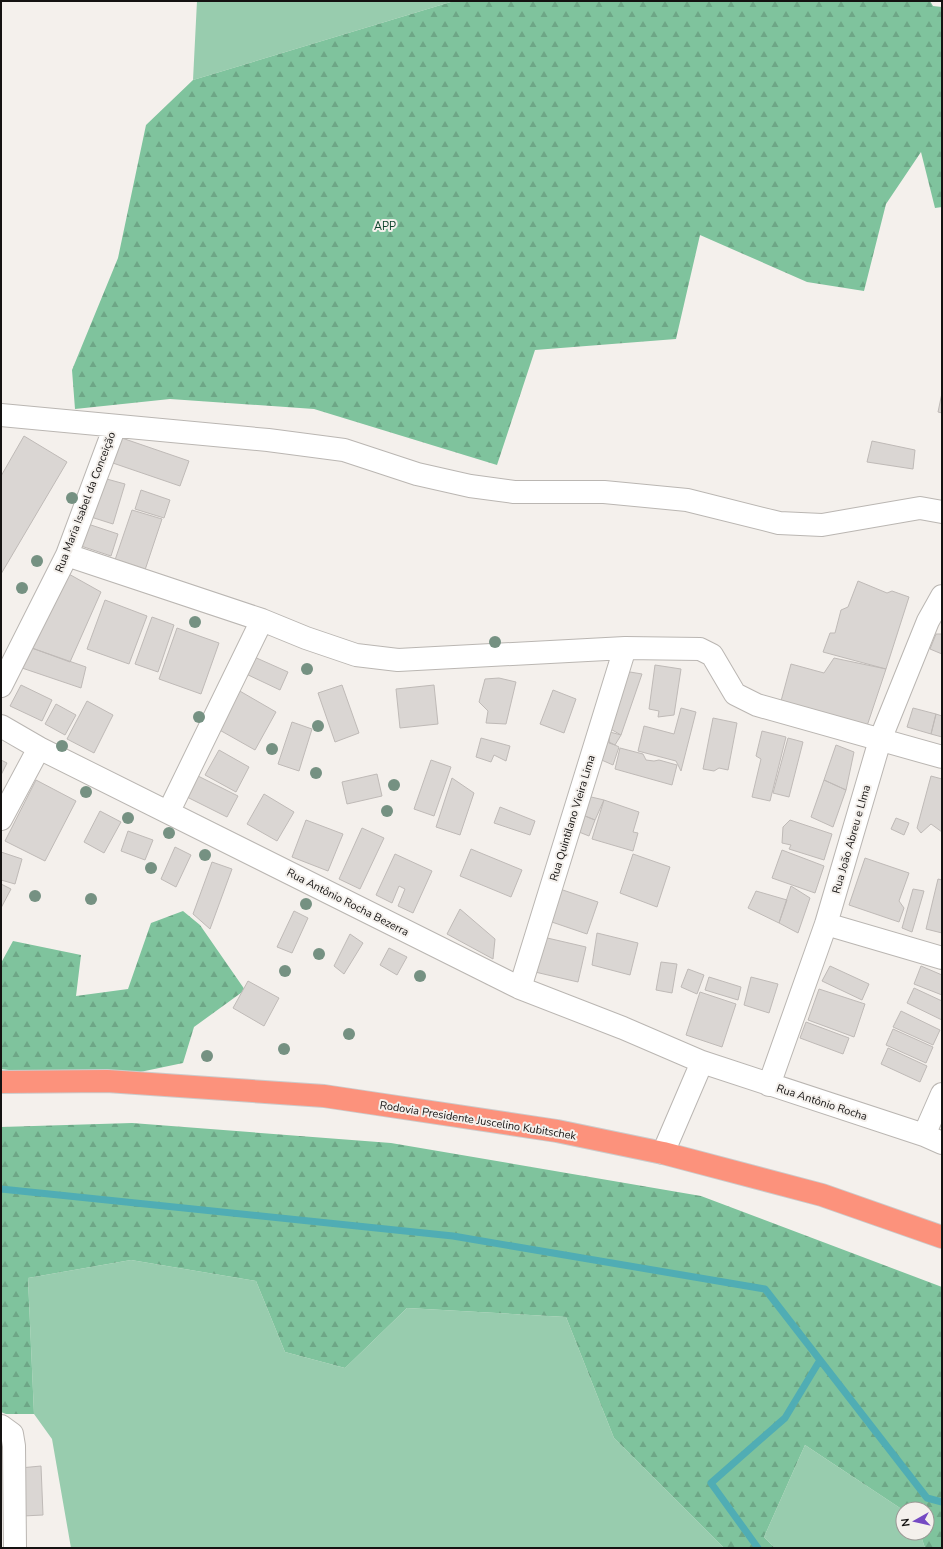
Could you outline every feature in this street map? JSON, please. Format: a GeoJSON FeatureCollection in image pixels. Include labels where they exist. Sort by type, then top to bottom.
{"type":"FeatureCollection","features":[{"type":"Feature","properties":{"kind":"highway","name":"Rodovia Presidente Juscelino Kubitschek"},"geometry":{"type":"LineString","coordinates":[[1,1082],[107,1081],[324,1096],[557,1131],[664,1153],[822,1195],[942,1237]]}},
{"type":"Feature","properties":{"kind":"street"},"geometry":{"type":"LineString","coordinates":[[1,415],[268,440],[344,450],[417,474],[470,486],[514,492],[604,492],[687,500],[779,523],[822,525],[920,508],[942,512]]}},
{"type":"Feature","properties":{"kind":"street","name":"Rua Maria Isabel da Conceição"},"geometry":{"type":"LineString","coordinates":[[1,686],[67,555],[115,426]]}},
{"type":"Feature","properties":{"kind":"street"},"geometry":{"type":"LineString","coordinates":[[67,555],[262,620],[306,638],[356,655],[398,660],[625,648],[700,648],[712,655],[735,694],[757,705],[942,757]]}},
{"type":"Feature","properties":{"kind":"street","name":"Rua João Abreu e LIma"},"geometry":{"type":"LineString","coordinates":[[769,1085],[826,924],[880,740],[935,621],[942,596]]}},
{"type":"Feature","properties":{"kind":"street"},"geometry":{"type":"LineString","coordinates":[[169,811],[262,620]]}},
{"type":"Feature","properties":{"kind":"street","name":"Rua Quintilano Vieira Lima"},"geometry":{"type":"LineString","coordinates":[[520,988],[625,648]]}},
{"type":"Feature","properties":{"kind":"street","name":"Rua Antônio Rocha Bezerra"},"geometry":{"type":"LineString","coordinates":[[1,726],[40,748],[169,811],[520,988],[623,1028],[702,1062]]}},
{"type":"Feature","properties":{"kind":"street"},"geometry":{"type":"LineString","coordinates":[[1,819],[40,748]]}},
{"type":"Feature","properties":{"kind":"street"},"geometry":{"type":"LineString","coordinates":[[826,924],[942,958]]}},
{"type":"Feature","properties":{"kind":"street"},"geometry":{"type":"LineString","coordinates":[[664,1153],[702,1062]]}},
{"type":"Feature","properties":{"kind":"street","name":"Rua Antônio Rocha"},"geometry":{"type":"LineString","coordinates":[[702,1062],[933,1139]]}},
{"type":"Feature","properties":{"kind":"street"},"geometry":{"type":"LineString","coordinates":[[933,1139],[942,1094]]}},
{"type":"Feature","properties":{"kind":"street"},"geometry":{"type":"LineString","coordinates":[[6,1430],[14,1446],[15,1548]]}},
{"type":"Feature","properties":{"kind":"green space"},"geometry":{"type":"Polygon","coordinates":[[[197,1],[454,1],[193,80],[197,1]]]}},
{"type":"Feature","properties":{"kind":"green space","name":"APP"},"geometry":{"type":"Polygon","coordinates":[[[454,1],[930,1],[933,6],[942,7],[942,207],[935,208],[921,152],[886,204],[864,291],[807,282],[700,235],[676,339],[535,350],[497,465],[314,409],[170,399],[75,409],[72,370],[118,258],[146,125],[193,80],[454,1]]]}},
{"type":"Feature","properties":{"kind":"green space"},"geometry":{"type":"Polygon","coordinates":[[[183,911],[200,925],[245,990],[194,1027],[183,1063],[97,1081],[1,1069],[1,963],[13,941],[81,955],[76,996],[128,989],[151,923],[183,911]]]}},
{"type":"Feature","properties":{"kind":"green space"},"geometry":{"type":"Polygon","coordinates":[[[132,1123],[391,1143],[701,1196],[942,1287],[942,1548],[925,1548],[923,1541],[935,1541],[935,1501],[895,1501],[895,1505],[805,1445],[764,1537],[775,1548],[724,1548],[614,1438],[566,1317],[407,1308],[345,1368],[285,1352],[256,1281],[131,1260],[28,1278],[34,1414],[6,1414],[1,1412],[1,1127],[132,1123]]]}},
{"type":"Feature","properties":{"kind":"green space"},"geometry":{"type":"Polygon","coordinates":[[[131,1260],[256,1281],[285,1352],[345,1368],[407,1308],[566,1317],[614,1438],[724,1548],[71,1548],[52,1439],[34,1414],[28,1278],[131,1260]]]}},
{"type":"Feature","properties":{"kind":"green space"},"geometry":{"type":"Polygon","coordinates":[[[805,1445],[895,1505],[895,1541],[923,1541],[925,1548],[775,1548],[764,1537],[805,1445]]]}},
{"type":"Feature","properties":{"kind":"building"},"geometry":{"type":"Polygon","coordinates":[[[942,393],[942,413],[938,412],[942,393]]]}},
{"type":"Feature","properties":{"kind":"building"},"geometry":{"type":"Polygon","coordinates":[[[24,436],[67,462],[1,574],[1,476],[24,436]]]}},
{"type":"Feature","properties":{"kind":"building"},"geometry":{"type":"Polygon","coordinates":[[[116,436],[189,461],[180,486],[107,461],[116,436]]]}},
{"type":"Feature","properties":{"kind":"building"},"geometry":{"type":"Polygon","coordinates":[[[872,441],[915,450],[913,469],[867,462],[872,441]]]}},
{"type":"Feature","properties":{"kind":"building"},"geometry":{"type":"Polygon","coordinates":[[[103,478],[125,484],[113,524],[91,517],[103,478]]]}},
{"type":"Feature","properties":{"kind":"building"},"geometry":{"type":"Polygon","coordinates":[[[141,490],[170,500],[164,518],[135,509],[141,490]]]}},
{"type":"Feature","properties":{"kind":"building"},"geometry":{"type":"Polygon","coordinates":[[[132,510],[162,519],[145,570],[115,560],[132,510]]]}},
{"type":"Feature","properties":{"kind":"building"},"geometry":{"type":"Polygon","coordinates":[[[88,524],[118,534],[111,556],[81,546],[88,524]]]}},
{"type":"Feature","properties":{"kind":"building"},"geometry":{"type":"Polygon","coordinates":[[[67,573],[101,592],[70,662],[29,647],[67,573]]]}},
{"type":"Feature","properties":{"kind":"building"},"geometry":{"type":"Polygon","coordinates":[[[858,581],[887,593],[892,591],[909,597],[886,669],[823,652],[830,633],[835,633],[841,610],[848,607],[858,581]]]}},
{"type":"Feature","properties":{"kind":"building"},"geometry":{"type":"Polygon","coordinates":[[[105,600],[147,616],[129,664],[87,649],[105,600]]]}},
{"type":"Feature","properties":{"kind":"building"},"geometry":{"type":"Polygon","coordinates":[[[152,617],[174,625],[158,672],[135,664],[152,617]]]}},
{"type":"Feature","properties":{"kind":"building"},"geometry":{"type":"Polygon","coordinates":[[[177,628],[219,643],[201,694],[159,679],[177,628]]]}},
{"type":"Feature","properties":{"kind":"building"},"geometry":{"type":"Polygon","coordinates":[[[936,634],[942,634],[942,654],[930,649],[936,634]]]}},
{"type":"Feature","properties":{"kind":"building"},"geometry":{"type":"Polygon","coordinates":[[[29,647],[86,667],[81,688],[22,668],[29,647]]]}},
{"type":"Feature","properties":{"kind":"building"},"geometry":{"type":"Polygon","coordinates":[[[252,656],[288,672],[280,690],[244,673],[252,656]]]}},
{"type":"Feature","properties":{"kind":"building"},"geometry":{"type":"Polygon","coordinates":[[[834,658],[886,669],[867,726],[781,701],[791,664],[824,673],[834,658]]]}},
{"type":"Feature","properties":{"kind":"building"},"geometry":{"type":"Polygon","coordinates":[[[655,665],[681,669],[674,715],[658,717],[659,711],[649,709],[655,665]]]}},
{"type":"Feature","properties":{"kind":"building"},"geometry":{"type":"Polygon","coordinates":[[[624,671],[642,674],[621,735],[607,727],[624,671]]]}},
{"type":"Feature","properties":{"kind":"building"},"geometry":{"type":"Polygon","coordinates":[[[499,678],[516,682],[506,724],[486,723],[488,711],[479,702],[485,679],[499,678]]]}},
{"type":"Feature","properties":{"kind":"building"},"geometry":{"type":"Polygon","coordinates":[[[21,685],[52,700],[42,721],[10,706],[21,685]]]}},
{"type":"Feature","properties":{"kind":"building"},"geometry":{"type":"Polygon","coordinates":[[[342,685],[359,733],[335,742],[318,693],[342,685]]]}},
{"type":"Feature","properties":{"kind":"building"},"geometry":{"type":"Polygon","coordinates":[[[434,685],[438,724],[400,728],[396,689],[434,685]]]}},
{"type":"Feature","properties":{"kind":"building"},"geometry":{"type":"Polygon","coordinates":[[[238,690],[276,712],[255,750],[216,728],[238,690]]]}},
{"type":"Feature","properties":{"kind":"building"},"geometry":{"type":"Polygon","coordinates":[[[553,690],[576,699],[564,733],[540,724],[553,690]]]}},
{"type":"Feature","properties":{"kind":"building"},"geometry":{"type":"Polygon","coordinates":[[[87,701],[113,715],[94,753],[67,739],[87,701]]]}},
{"type":"Feature","properties":{"kind":"building"},"geometry":{"type":"Polygon","coordinates":[[[56,704],[76,715],[65,735],[45,724],[56,704]]]}},
{"type":"Feature","properties":{"kind":"building"},"geometry":{"type":"Polygon","coordinates":[[[681,708],[696,712],[681,771],[676,761],[638,751],[644,726],[674,734],[681,708]]]}},
{"type":"Feature","properties":{"kind":"building"},"geometry":{"type":"Polygon","coordinates":[[[913,708],[936,714],[931,734],[907,727],[913,708]]]}},
{"type":"Feature","properties":{"kind":"building"},"geometry":{"type":"Polygon","coordinates":[[[936,714],[942,716],[942,737],[931,734],[936,714]]]}},
{"type":"Feature","properties":{"kind":"building"},"geometry":{"type":"Polygon","coordinates":[[[713,718],[737,723],[728,770],[719,768],[714,771],[703,769],[713,718]]]}},
{"type":"Feature","properties":{"kind":"building"},"geometry":{"type":"Polygon","coordinates":[[[292,722],[312,729],[299,771],[278,764],[292,722]]]}},
{"type":"Feature","properties":{"kind":"building"},"geometry":{"type":"Polygon","coordinates":[[[762,731],[786,737],[770,801],[752,797],[761,759],[756,756],[762,731]]]}},
{"type":"Feature","properties":{"kind":"building"},"geometry":{"type":"Polygon","coordinates":[[[610,732],[621,735],[615,745],[609,743],[610,732]]]}},
{"type":"Feature","properties":{"kind":"building"},"geometry":{"type":"Polygon","coordinates":[[[481,738],[510,746],[506,761],[494,755],[491,762],[476,757],[481,738]]]}},
{"type":"Feature","properties":{"kind":"building"},"geometry":{"type":"Polygon","coordinates":[[[788,738],[803,742],[789,797],[773,793],[788,738]]]}},
{"type":"Feature","properties":{"kind":"building"},"geometry":{"type":"Polygon","coordinates":[[[605,740],[619,747],[613,765],[597,758],[605,740]]]}},
{"type":"Feature","properties":{"kind":"building"},"geometry":{"type":"Polygon","coordinates":[[[836,745],[854,752],[846,790],[824,780],[836,745]]]}},
{"type":"Feature","properties":{"kind":"building"},"geometry":{"type":"Polygon","coordinates":[[[620,748],[643,754],[646,760],[659,760],[677,765],[672,785],[615,769],[620,748]]]}},
{"type":"Feature","properties":{"kind":"building"},"geometry":{"type":"Polygon","coordinates":[[[219,750],[249,767],[236,792],[205,775],[219,750]]]}},
{"type":"Feature","properties":{"kind":"building"},"geometry":{"type":"Polygon","coordinates":[[[1,760],[7,763],[1,775],[1,760]]]}},
{"type":"Feature","properties":{"kind":"building"},"geometry":{"type":"Polygon","coordinates":[[[431,760],[451,767],[434,816],[414,809],[431,760]]]}},
{"type":"Feature","properties":{"kind":"building"},"geometry":{"type":"Polygon","coordinates":[[[377,774],[382,796],[347,804],[342,782],[377,774]]]}},
{"type":"Feature","properties":{"kind":"building"},"geometry":{"type":"Polygon","coordinates":[[[198,776],[238,796],[227,817],[187,797],[198,776]]]}},
{"type":"Feature","properties":{"kind":"building"},"geometry":{"type":"Polygon","coordinates":[[[931,776],[942,779],[942,832],[931,824],[921,833],[917,828],[931,776]]]}},
{"type":"Feature","properties":{"kind":"building"},"geometry":{"type":"Polygon","coordinates":[[[452,778],[474,793],[460,835],[436,827],[452,778]]]}},
{"type":"Feature","properties":{"kind":"building"},"geometry":{"type":"Polygon","coordinates":[[[36,780],[76,801],[45,861],[5,841],[36,780]]]}},
{"type":"Feature","properties":{"kind":"building"},"geometry":{"type":"Polygon","coordinates":[[[824,780],[846,790],[833,827],[811,817],[824,780]]]}},
{"type":"Feature","properties":{"kind":"building"},"geometry":{"type":"Polygon","coordinates":[[[264,794],[294,812],[277,841],[247,824],[264,794]]]}},
{"type":"Feature","properties":{"kind":"building"},"geometry":{"type":"Polygon","coordinates":[[[587,796],[604,800],[595,820],[580,814],[587,796]]]}},
{"type":"Feature","properties":{"kind":"building"},"geometry":{"type":"Polygon","coordinates":[[[604,800],[639,812],[633,832],[638,833],[633,851],[592,839],[604,800]]]}},
{"type":"Feature","properties":{"kind":"building"},"geometry":{"type":"Polygon","coordinates":[[[500,807],[535,821],[530,835],[494,823],[500,807]]]}},
{"type":"Feature","properties":{"kind":"building"},"geometry":{"type":"Polygon","coordinates":[[[100,811],[121,822],[104,853],[84,842],[100,811]]]}},
{"type":"Feature","properties":{"kind":"building"},"geometry":{"type":"Polygon","coordinates":[[[580,814],[595,820],[589,836],[574,830],[580,814]]]}},
{"type":"Feature","properties":{"kind":"building"},"geometry":{"type":"Polygon","coordinates":[[[896,818],[909,823],[904,835],[891,829],[896,818]]]}},
{"type":"Feature","properties":{"kind":"building"},"geometry":{"type":"Polygon","coordinates":[[[306,820],[343,834],[328,871],[292,857],[306,820]]]}},
{"type":"Feature","properties":{"kind":"building"},"geometry":{"type":"Polygon","coordinates":[[[790,820],[832,834],[824,860],[789,849],[791,845],[782,843],[783,827],[790,820]]]}},
{"type":"Feature","properties":{"kind":"building"},"geometry":{"type":"Polygon","coordinates":[[[362,828],[384,838],[360,889],[339,879],[362,828]]]}},
{"type":"Feature","properties":{"kind":"building"},"geometry":{"type":"Polygon","coordinates":[[[128,831],[153,840],[145,860],[121,851],[128,831]]]}},
{"type":"Feature","properties":{"kind":"building"},"geometry":{"type":"Polygon","coordinates":[[[175,847],[191,855],[176,887],[161,879],[175,847]]]}},
{"type":"Feature","properties":{"kind":"building"},"geometry":{"type":"Polygon","coordinates":[[[471,849],[522,870],[511,897],[460,876],[471,849]]]}},
{"type":"Feature","properties":{"kind":"building"},"geometry":{"type":"Polygon","coordinates":[[[782,850],[824,866],[815,893],[772,878],[782,850]]]}},
{"type":"Feature","properties":{"kind":"building"},"geometry":{"type":"Polygon","coordinates":[[[1,852],[22,859],[15,884],[1,880],[1,852]]]}},
{"type":"Feature","properties":{"kind":"building"},"geometry":{"type":"Polygon","coordinates":[[[395,854],[432,871],[413,913],[398,906],[405,889],[399,886],[392,903],[376,895],[395,854]]]}},
{"type":"Feature","properties":{"kind":"building"},"geometry":{"type":"Polygon","coordinates":[[[633,854],[670,867],[657,907],[620,893],[633,854]]]}},
{"type":"Feature","properties":{"kind":"building"},"geometry":{"type":"Polygon","coordinates":[[[865,858],[909,873],[899,901],[904,908],[899,922],[849,905],[865,858]]]}},
{"type":"Feature","properties":{"kind":"building"},"geometry":{"type":"Polygon","coordinates":[[[212,862],[232,869],[210,929],[193,914],[212,862]]]}},
{"type":"Feature","properties":{"kind":"building"},"geometry":{"type":"Polygon","coordinates":[[[938,879],[942,880],[942,933],[926,929],[938,879]]]}},
{"type":"Feature","properties":{"kind":"building"},"geometry":{"type":"Polygon","coordinates":[[[1,884],[11,889],[1,908],[1,884]]]}},
{"type":"Feature","properties":{"kind":"building"},"geometry":{"type":"Polygon","coordinates":[[[791,886],[810,898],[798,933],[779,923],[791,886]]]}},
{"type":"Feature","properties":{"kind":"building"},"geometry":{"type":"Polygon","coordinates":[[[554,887],[598,902],[587,934],[543,919],[554,887]]]}},
{"type":"Feature","properties":{"kind":"building"},"geometry":{"type":"Polygon","coordinates":[[[913,889],[924,891],[912,932],[902,928],[913,889]]]}},
{"type":"Feature","properties":{"kind":"building"},"geometry":{"type":"Polygon","coordinates":[[[756,891],[787,900],[779,923],[748,908],[756,891]]]}},
{"type":"Feature","properties":{"kind":"building"},"geometry":{"type":"Polygon","coordinates":[[[460,909],[495,939],[493,959],[447,934],[460,909]]]}},
{"type":"Feature","properties":{"kind":"building"},"geometry":{"type":"Polygon","coordinates":[[[294,911],[308,918],[292,953],[277,947],[294,911]]]}},
{"type":"Feature","properties":{"kind":"building"},"geometry":{"type":"Polygon","coordinates":[[[597,933],[638,943],[630,975],[592,965],[597,933]]]}},
{"type":"Feature","properties":{"kind":"building"},"geometry":{"type":"Polygon","coordinates":[[[350,934],[363,943],[344,974],[334,966],[350,934]]]}},
{"type":"Feature","properties":{"kind":"building"},"geometry":{"type":"Polygon","coordinates":[[[543,937],[586,947],[578,982],[535,972],[543,937]]]}},
{"type":"Feature","properties":{"kind":"building"},"geometry":{"type":"Polygon","coordinates":[[[389,948],[407,957],[397,975],[380,965],[389,948]]]}},
{"type":"Feature","properties":{"kind":"building"},"geometry":{"type":"Polygon","coordinates":[[[661,962],[677,964],[672,993],[656,990],[661,962]]]}},
{"type":"Feature","properties":{"kind":"building"},"geometry":{"type":"Polygon","coordinates":[[[830,966],[869,984],[862,1000],[822,981],[830,966]]]}},
{"type":"Feature","properties":{"kind":"building"},"geometry":{"type":"Polygon","coordinates":[[[921,966],[942,975],[942,995],[914,984],[921,966]]]}},
{"type":"Feature","properties":{"kind":"building"},"geometry":{"type":"Polygon","coordinates":[[[688,969],[704,975],[697,994],[681,987],[688,969]]]}},
{"type":"Feature","properties":{"kind":"building"},"geometry":{"type":"Polygon","coordinates":[[[709,977],[741,987],[738,1000],[705,990],[709,977]]]}},
{"type":"Feature","properties":{"kind":"building"},"geometry":{"type":"Polygon","coordinates":[[[751,977],[778,984],[769,1013],[744,1005],[751,977]]]}},
{"type":"Feature","properties":{"kind":"building"},"geometry":{"type":"Polygon","coordinates":[[[248,981],[279,998],[264,1026],[233,1008],[248,981]]]}},
{"type":"Feature","properties":{"kind":"building"},"geometry":{"type":"Polygon","coordinates":[[[914,988],[942,1001],[942,1020],[907,1003],[914,988]]]}},
{"type":"Feature","properties":{"kind":"building"},"geometry":{"type":"Polygon","coordinates":[[[819,989],[865,1004],[854,1037],[808,1020],[819,989]]]}},
{"type":"Feature","properties":{"kind":"building"},"geometry":{"type":"Polygon","coordinates":[[[700,992],[736,1004],[722,1047],[686,1035],[700,992]]]}},
{"type":"Feature","properties":{"kind":"building"},"geometry":{"type":"Polygon","coordinates":[[[901,1011],[940,1030],[933,1045],[893,1027],[901,1011]]]}},
{"type":"Feature","properties":{"kind":"building"},"geometry":{"type":"Polygon","coordinates":[[[806,1022],[849,1038],[843,1054],[800,1038],[806,1022]]]}},
{"type":"Feature","properties":{"kind":"building"},"geometry":{"type":"Polygon","coordinates":[[[893,1029],[933,1047],[926,1063],[886,1045],[893,1029]]]}},
{"type":"Feature","properties":{"kind":"building"},"geometry":{"type":"Polygon","coordinates":[[[888,1048],[927,1066],[920,1082],[881,1064],[888,1048]]]}},
{"type":"Feature","properties":{"kind":"building"},"geometry":{"type":"Polygon","coordinates":[[[41,1466],[43,1515],[23,1516],[20,1468],[41,1466]]]}},
{"type":"Feature","properties":{"kind":"waterway"},"geometry":{"type":"LineString","coordinates":[[1,1189],[453,1236],[765,1289],[927,1498],[942,1502]]}},
{"type":"Feature","properties":{"kind":"waterway"},"geometry":{"type":"LineString","coordinates":[[758,1548],[711,1483],[785,1418],[820,1360]]}}]}
